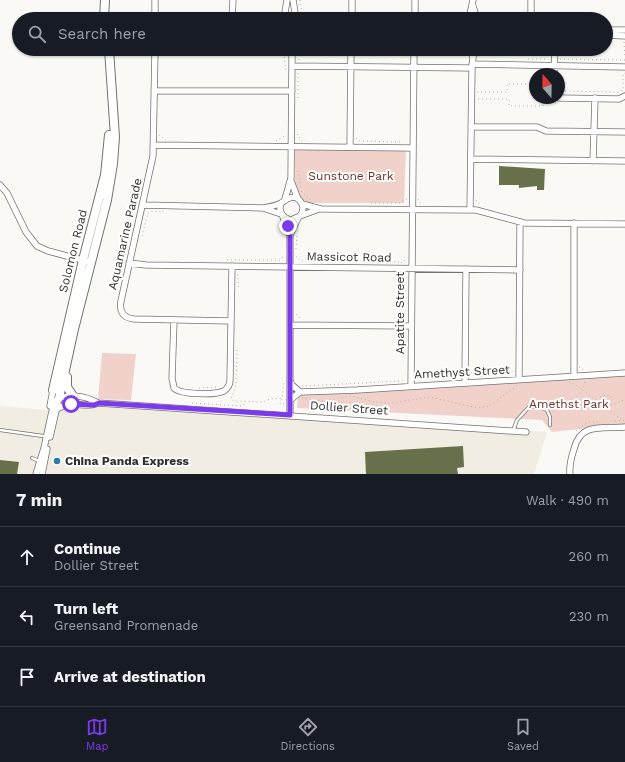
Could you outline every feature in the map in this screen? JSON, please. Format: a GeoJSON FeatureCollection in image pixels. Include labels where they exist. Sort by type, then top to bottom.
{"type":"FeatureCollection","features":[{"type":"Feature","properties":{"kind":"main road"},"geometry":{"type":"LineString","coordinates":[[104,12],[105,0]]}},
{"type":"Feature","properties":{"kind":"main road"},"geometry":{"type":"LineString","coordinates":[[110,12],[111,0]]}},
{"type":"Feature","properties":{"kind":"main road","name":"Solomon Road"},"geometry":{"type":"LineString","coordinates":[[53,390],[83,260],[105,175],[109,142],[104,56]]}},
{"type":"Feature","properties":{"kind":"main road","name":"Solomon Road"},"geometry":{"type":"LineString","coordinates":[[59,398],[74,329],[107,200],[114,164],[115,137],[110,56]]}},
{"type":"Feature","properties":{"kind":"main road","name":"Solomon Road"},"geometry":{"type":"LineString","coordinates":[[70,396],[66,384],[74,342],[74,329]]}},
{"type":"Feature","properties":{"kind":"street"},"geometry":{"type":"LineString","coordinates":[[155,0],[155,12]]}},
{"type":"Feature","properties":{"kind":"street"},"geometry":{"type":"LineString","coordinates":[[232,12],[233,0]]}},
{"type":"Feature","properties":{"kind":"street"},"geometry":{"type":"LineString","coordinates":[[285,12],[287,0]]}},
{"type":"Feature","properties":{"kind":"street"},"geometry":{"type":"LineString","coordinates":[[294,0],[295,12]]}},
{"type":"Feature","properties":{"kind":"street"},"geometry":{"type":"LineString","coordinates":[[352,0],[352,12]]}},
{"type":"Feature","properties":{"kind":"street"},"geometry":{"type":"LineString","coordinates":[[415,0],[415,12]]}},
{"type":"Feature","properties":{"kind":"street"},"geometry":{"type":"LineString","coordinates":[[531,0],[532,12]]}},
{"type":"Feature","properties":{"kind":"street"},"geometry":{"type":"LineString","coordinates":[[613,30],[625,30]]}},
{"type":"Feature","properties":{"kind":"street"},"geometry":{"type":"LineString","coordinates":[[613,36],[624,37]]}},
{"type":"Feature","properties":{"kind":"street","name":"Aquamarine Parade"},"geometry":{"type":"LineString","coordinates":[[155,56],[153,156],[120,307],[123,314],[134,319],[231,321]]}},
{"type":"Feature","properties":{"kind":"street"},"geometry":{"type":"LineString","coordinates":[[290,415],[290,236],[282,215],[283,201],[291,178],[292,56]]}},
{"type":"Feature","properties":{"kind":"street"},"geometry":{"type":"LineString","coordinates":[[350,147],[351,56]]}},
{"type":"Feature","properties":{"kind":"street","name":"Apatite Street"},"geometry":{"type":"LineString","coordinates":[[411,386],[414,56]]}},
{"type":"Feature","properties":{"kind":"street"},"geometry":{"type":"LineString","coordinates":[[556,56],[556,68]]}},
{"type":"Feature","properties":{"kind":"street"},"geometry":{"type":"LineString","coordinates":[[470,210],[473,57]]}},
{"type":"Feature","properties":{"kind":"street"},"geometry":{"type":"LineString","coordinates":[[292,66],[414,68],[557,65],[625,67]]}},
{"type":"Feature","properties":{"kind":"street"},"geometry":{"type":"LineString","coordinates":[[154,91],[292,92]]}},
{"type":"Feature","properties":{"kind":"street"},"geometry":{"type":"LineString","coordinates":[[565,98],[619,99],[625,96]]}},
{"type":"Feature","properties":{"kind":"street"},"geometry":{"type":"LineString","coordinates":[[593,161],[595,98]]}},
{"type":"Feature","properties":{"kind":"street"},"geometry":{"type":"LineString","coordinates":[[471,127],[537,127],[546,131],[625,132]]}},
{"type":"Feature","properties":{"kind":"street"},"geometry":{"type":"LineString","coordinates":[[154,145],[413,148]]}},
{"type":"Feature","properties":{"kind":"street"},"geometry":{"type":"LineString","coordinates":[[472,159],[625,161]]}},
{"type":"Feature","properties":{"kind":"street"},"geometry":{"type":"LineString","coordinates":[[290,236],[303,210],[291,178]]}},
{"type":"Feature","properties":{"kind":"street"},"geometry":{"type":"LineString","coordinates":[[0,185],[7,193],[26,232],[34,243],[48,251],[92,262]]}},
{"type":"Feature","properties":{"kind":"street"},"geometry":{"type":"LineString","coordinates":[[263,208],[291,197],[321,209],[470,210],[485,212],[520,222],[625,224]]}},
{"type":"Feature","properties":{"kind":"street"},"geometry":{"type":"LineString","coordinates":[[143,205],[163,207],[263,208],[282,215],[290,220],[321,209]]}},
{"type":"Feature","properties":{"kind":"street"},"geometry":{"type":"LineString","coordinates":[[519,382],[520,222]]}},
{"type":"Feature","properties":{"kind":"street"},"geometry":{"type":"LineString","coordinates":[[574,223],[574,376]]}},
{"type":"Feature","properties":{"kind":"street","name":"Massicot Road"},"geometry":{"type":"LineString","coordinates":[[129,263],[146,266],[290,267],[302,264],[401,268],[520,270]]}},
{"type":"Feature","properties":{"kind":"street"},"geometry":{"type":"LineString","coordinates":[[174,320],[172,378],[176,390],[184,393],[218,392],[227,388],[233,382],[231,321],[232,266]]}},
{"type":"Feature","properties":{"kind":"street"},"geometry":{"type":"LineString","coordinates":[[465,383],[466,269]]}},
{"type":"Feature","properties":{"kind":"street"},"geometry":{"type":"LineString","coordinates":[[290,325],[411,326]]}},
{"type":"Feature","properties":{"kind":"street","name":"Amethyst Street"},"geometry":{"type":"LineString","coordinates":[[300,392],[465,383],[519,382],[574,376],[625,373]]}},
{"type":"Feature","properties":{"kind":"street"},"geometry":{"type":"LineString","coordinates":[[290,378],[292,385],[300,392],[290,400]]}},
{"type":"Feature","properties":{"kind":"street","name":"Solomon Road"},"geometry":{"type":"LineString","coordinates":[[40,458],[53,390]]}},
{"type":"Feature","properties":{"kind":"street"},"geometry":{"type":"LineString","coordinates":[[59,398],[70,396]]}},
{"type":"Feature","properties":{"kind":"street","name":"Dollier Street"},"geometry":{"type":"LineString","coordinates":[[70,396],[98,403],[526,432]]}},
{"type":"Feature","properties":{"kind":"street","name":"Solomon Road"},"geometry":{"type":"LineString","coordinates":[[42,474],[59,398]]}},
{"type":"Feature","properties":{"kind":"street","name":"Solomon Road"},"geometry":{"type":"LineString","coordinates":[[36,474],[54,402],[59,398]]}},
{"type":"Feature","properties":{"kind":"street","name":"Dollier Street"},"geometry":{"type":"LineString","coordinates":[[57,409],[67,404],[94,405],[98,403]]}},
{"type":"Feature","properties":{"kind":"street"},"geometry":{"type":"LineString","coordinates":[[570,474],[569,467],[577,439],[580,434],[590,429],[625,427]]}},
{"type":"Feature","properties":{"kind":"lane"},"geometry":{"type":"LineString","coordinates":[[513,431],[517,420],[529,408],[538,406],[547,410],[550,425]]}},
{"type":"Feature","properties":{"kind":"lane"},"geometry":{"type":"LineString","coordinates":[[0,430],[44,436]]}},
{"type":"Feature","properties":{"kind":"lane"},"geometry":{"type":"LineString","coordinates":[[32,458],[40,458]]}},
{"type":"Feature","properties":{"kind":"path"},"geometry":{"type":"LineString","coordinates":[[300,0],[302,12]]}},
{"type":"Feature","properties":{"kind":"path"},"geometry":{"type":"LineString","coordinates":[[624,37],[625,57]]}},
{"type":"Feature","properties":{"kind":"path"},"geometry":{"type":"LineString","coordinates":[[559,56],[557,65],[559,88],[561,91],[619,92],[622,90],[623,74],[625,73]]}},
{"type":"Feature","properties":{"kind":"path"},"geometry":{"type":"LineString","coordinates":[[477,92],[507,92],[507,84],[529,84]]}},
{"type":"Feature","properties":{"kind":"path"},"geometry":{"type":"LineString","coordinates":[[477,99],[508,99],[509,106],[542,106],[542,104]]}},
{"type":"Feature","properties":{"kind":"path"},"geometry":{"type":"LineString","coordinates":[[276,146],[276,140],[281,140],[287,135]]}},
{"type":"Feature","properties":{"kind":"path"},"geometry":{"type":"LineString","coordinates":[[356,137],[360,141],[404,142],[403,148]]}},
{"type":"Feature","properties":{"kind":"path"},"geometry":{"type":"LineString","coordinates":[[301,190],[308,198],[316,203]]}},
{"type":"Feature","properties":{"kind":"path"},"geometry":{"type":"LineString","coordinates":[[476,194],[476,201],[480,205]]}},
{"type":"Feature","properties":{"kind":"path"},"geometry":{"type":"LineString","coordinates":[[308,198],[308,205]]}},
{"type":"Feature","properties":{"kind":"path"},"geometry":{"type":"LineString","coordinates":[[370,203],[400,203],[409,198]]}},
{"type":"Feature","properties":{"kind":"path"},"geometry":{"type":"LineString","coordinates":[[141,239],[150,211],[163,212],[163,207]]}},
{"type":"Feature","properties":{"kind":"path"},"geometry":{"type":"LineString","coordinates":[[297,228],[296,255],[302,264],[404,262],[407,258]]}},
{"type":"Feature","properties":{"kind":"path"},"geometry":{"type":"LineString","coordinates":[[226,260],[280,260],[286,255]]}},
{"type":"Feature","properties":{"kind":"path"},"geometry":{"type":"LineString","coordinates":[[401,262],[401,268]]}},
{"type":"Feature","properties":{"kind":"path"},"geometry":{"type":"LineString","coordinates":[[231,275],[238,275],[238,290]]}},
{"type":"Feature","properties":{"kind":"path"},"geometry":{"type":"LineString","coordinates":[[294,312],[301,319],[301,325]]}},
{"type":"Feature","properties":{"kind":"path"},"geometry":{"type":"LineString","coordinates":[[503,375],[510,374],[514,370],[514,364],[519,365]]}},
{"type":"Feature","properties":{"kind":"path"},"geometry":{"type":"LineString","coordinates":[[465,367],[471,367],[471,373],[475,376],[489,376]]}},
{"type":"Feature","properties":{"kind":"path"},"geometry":{"type":"LineString","coordinates":[[300,392],[402,381],[406,377],[406,371],[416,371],[416,377],[420,380],[434,379]]}},
{"type":"Feature","properties":{"kind":"path"},"geometry":{"type":"LineString","coordinates":[[548,413],[569,404],[582,390],[585,376]]}},
{"type":"Feature","properties":{"kind":"path"},"geometry":{"type":"LineString","coordinates":[[566,381],[575,384],[598,402],[607,404],[625,399]]}},
{"type":"Feature","properties":{"kind":"path"},"geometry":{"type":"LineString","coordinates":[[300,392],[323,401],[351,396],[375,402],[391,403],[430,397],[478,408],[489,406],[519,382]]}},
{"type":"Feature","properties":{"kind":"path"},"geometry":{"type":"LineString","coordinates":[[198,388],[220,387]]}},
{"type":"Feature","properties":{"kind":"path"},"geometry":{"type":"LineString","coordinates":[[598,402],[602,396],[610,395],[615,403]]}},
{"type":"Feature","properties":{"kind":"path"},"geometry":{"type":"LineString","coordinates":[[190,403],[244,406],[245,402],[263,402],[270,399],[282,398]]}},
{"type":"Feature","properties":{"kind":"path"},"geometry":{"type":"LineString","coordinates":[[607,404],[609,411],[622,420]]}},
{"type":"Feature","properties":{"kind":"shaded area"},"geometry":{"type":"Polygon","coordinates":[[[68,396],[547,432],[534,474],[0,474],[0,406],[46,410],[68,396]]]}},
{"type":"Feature","properties":{"kind":"green space","name":"Sunstone Park"},"geometry":{"type":"Polygon","coordinates":[[[295,149],[406,150],[404,203],[307,203],[295,191],[295,149]]]}},
{"type":"Feature","properties":{"kind":"green space"},"geometry":{"type":"Polygon","coordinates":[[[102,353],[136,354],[131,400],[98,399],[102,353]]]}},
{"type":"Feature","properties":{"kind":"green space","name":"Amethst Park"},"geometry":{"type":"Polygon","coordinates":[[[625,374],[625,424],[552,432],[542,420],[297,408],[298,395],[625,374]]]}},
{"type":"Feature","properties":{"kind":"building"},"geometry":{"type":"Polygon","coordinates":[[[499,166],[545,169],[544,190],[537,190],[537,186],[519,188],[519,185],[499,185],[499,166]]]}},
{"type":"Feature","properties":{"kind":"building"},"geometry":{"type":"Polygon","coordinates":[[[463,446],[464,467],[457,468],[458,474],[366,474],[365,452],[463,446]]]}},
{"type":"Feature","properties":{"kind":"building"},"geometry":{"type":"Polygon","coordinates":[[[0,460],[19,462],[17,474],[0,474],[0,460]]]}},
{"type":"Feature","properties":{"kind":"place","name":"China Panda Express"},"geometry":{"type":"Point","coordinates":[57,461]}},
{"type":"Feature","properties":{"kind":"route"},"geometry":{"type":"LineString","coordinates":[[71,404],[94,405],[99,403],[290,415],[290,236],[288,226]]}}]}
